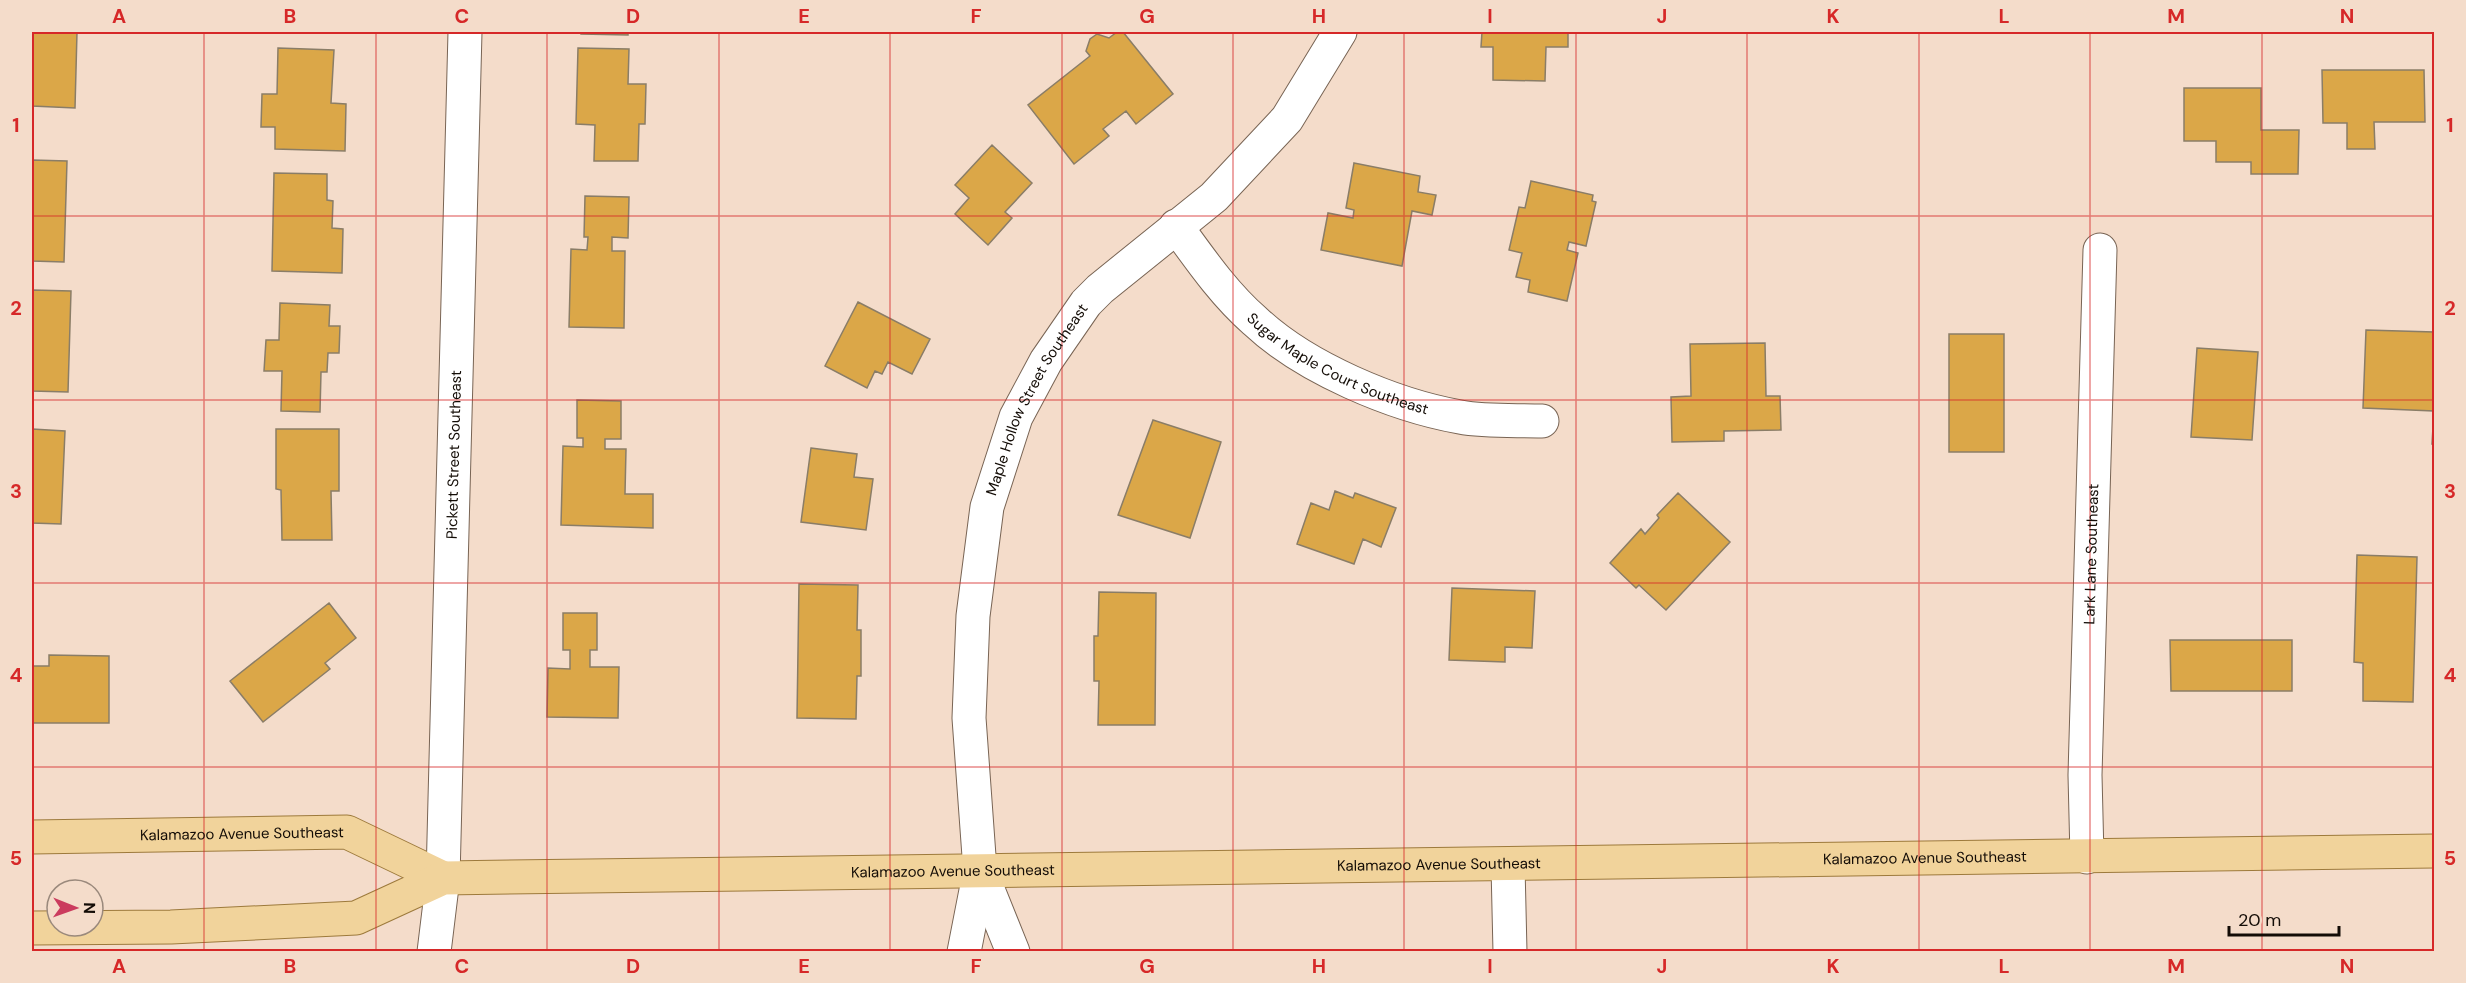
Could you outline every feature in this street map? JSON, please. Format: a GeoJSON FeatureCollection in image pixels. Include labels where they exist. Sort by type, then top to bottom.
{"type":"FeatureCollection","features":[{"type":"Feature","properties":{"kind":"main road","name":"Kalamazoo Avenue Southeast"},"geometry":{"type":"LineString","coordinates":[[32,837],[347,832],[442,878]]}},
{"type":"Feature","properties":{"kind":"main road","name":"Kalamazoo Avenue Southeast"},"geometry":{"type":"LineString","coordinates":[[32,928],[171,927],[356,918],[442,878],[980,870],[1508,866],[2434,851]]}},
{"type":"Feature","properties":{"kind":"street","name":"Pickett Street Southeast"},"geometry":{"type":"LineString","coordinates":[[434,951],[442,878],[465,32]]}},
{"type":"Feature","properties":{"kind":"street","name":"Maple Hollow Street Southeast"},"geometry":{"type":"LineString","coordinates":[[980,870],[969,718],[973,616],[987,507],[1016,417],[1046,361],[1086,303],[1176,226],[1214,197],[1287,119],[1340,32]]}},
{"type":"Feature","properties":{"kind":"street","name":"Sugar Maple Court Southeast"},"geometry":{"type":"LineString","coordinates":[[1176,226],[1204,265],[1255,322],[1329,372],[1410,405],[1461,418],[1542,421]]}},
{"type":"Feature","properties":{"kind":"street","name":"Lark Lane Southeast"},"geometry":{"type":"LineString","coordinates":[[2087,857],[2085,775],[2100,250]]}},
{"type":"Feature","properties":{"kind":"street"},"geometry":{"type":"LineString","coordinates":[[1508,866],[1510,951]]}},
{"type":"Feature","properties":{"kind":"street"},"geometry":{"type":"LineString","coordinates":[[964,951],[980,870]]}},
{"type":"Feature","properties":{"kind":"street"},"geometry":{"type":"LineString","coordinates":[[980,870],[1013,951]]}},
{"type":"Feature","properties":{"kind":"building"},"geometry":{"type":"Polygon","coordinates":[[[32,32],[77,32],[75,108],[32,106],[32,32]]]}},
{"type":"Feature","properties":{"kind":"building"},"geometry":{"type":"Polygon","coordinates":[[[581,32],[628,32],[628,35],[581,34],[581,32]]]}},
{"type":"Feature","properties":{"kind":"building"},"geometry":{"type":"Polygon","coordinates":[[[1117,32],[1123,32],[1173,94],[1136,124],[1126,111],[1103,129],[1109,136],[1074,164],[1028,105],[1090,56],[1086,51],[1090,39],[1097,34],[1109,38],[1117,32]]]}},
{"type":"Feature","properties":{"kind":"building"},"geometry":{"type":"Polygon","coordinates":[[[1482,32],[1568,32],[1568,47],[1546,47],[1545,81],[1493,80],[1493,47],[1481,47],[1482,32]]]}},
{"type":"Feature","properties":{"kind":"building"},"geometry":{"type":"Polygon","coordinates":[[[278,48],[334,50],[331,103],[346,104],[345,151],[275,149],[275,127],[261,127],[262,94],[277,94],[278,48]]]}},
{"type":"Feature","properties":{"kind":"building"},"geometry":{"type":"Polygon","coordinates":[[[578,48],[629,49],[628,84],[646,84],[645,124],[639,124],[638,161],[594,161],[595,125],[576,124],[578,48]]]}},
{"type":"Feature","properties":{"kind":"building"},"geometry":{"type":"Polygon","coordinates":[[[2322,70],[2424,70],[2425,122],[2374,122],[2375,149],[2347,149],[2347,123],[2323,123],[2322,70]]]}},
{"type":"Feature","properties":{"kind":"building"},"geometry":{"type":"Polygon","coordinates":[[[2184,88],[2261,88],[2261,130],[2299,130],[2298,174],[2251,174],[2251,162],[2216,162],[2216,141],[2184,141],[2184,88]]]}},
{"type":"Feature","properties":{"kind":"building"},"geometry":{"type":"Polygon","coordinates":[[[992,145],[1032,183],[1005,212],[1012,218],[988,245],[955,214],[969,198],[955,185],[992,145]]]}},
{"type":"Feature","properties":{"kind":"building"},"geometry":{"type":"Polygon","coordinates":[[[32,160],[67,161],[64,262],[32,261],[32,160]]]}},
{"type":"Feature","properties":{"kind":"building"},"geometry":{"type":"Polygon","coordinates":[[[1354,163],[1420,176],[1418,192],[1436,195],[1432,215],[1412,211],[1402,266],[1321,250],[1328,213],[1353,218],[1354,210],[1346,208],[1354,163]]]}},
{"type":"Feature","properties":{"kind":"building"},"geometry":{"type":"Polygon","coordinates":[[[274,173],[327,174],[327,200],[333,201],[332,228],[343,229],[342,273],[272,271],[274,173]]]}},
{"type":"Feature","properties":{"kind":"building"},"geometry":{"type":"Polygon","coordinates":[[[1531,181],[1593,195],[1592,201],[1596,202],[1586,246],[1569,242],[1567,250],[1578,253],[1567,301],[1528,292],[1530,280],[1516,277],[1522,253],[1509,250],[1519,207],[1525,208],[1531,181]]]}},
{"type":"Feature","properties":{"kind":"building"},"geometry":{"type":"Polygon","coordinates":[[[585,196],[629,197],[628,238],[612,237],[612,251],[625,251],[624,328],[569,327],[571,249],[587,250],[588,237],[584,237],[585,196]]]}},
{"type":"Feature","properties":{"kind":"building"},"geometry":{"type":"Polygon","coordinates":[[[32,290],[71,291],[68,392],[32,391],[32,290]]]}},
{"type":"Feature","properties":{"kind":"building"},"geometry":{"type":"Polygon","coordinates":[[[858,302],[930,339],[912,374],[888,362],[882,374],[875,371],[867,388],[825,366],[858,302]]]}},
{"type":"Feature","properties":{"kind":"building"},"geometry":{"type":"Polygon","coordinates":[[[280,303],[330,305],[329,326],[340,326],[339,353],[328,353],[327,372],[321,372],[320,412],[281,411],[282,371],[264,371],[266,340],[279,340],[280,303]]]}},
{"type":"Feature","properties":{"kind":"building"},"geometry":{"type":"Polygon","coordinates":[[[2366,330],[2434,332],[2434,411],[2363,408],[2366,330]]]}},
{"type":"Feature","properties":{"kind":"building"},"geometry":{"type":"Polygon","coordinates":[[[1949,334],[2004,334],[2004,452],[1949,452],[1949,334]]]}},
{"type":"Feature","properties":{"kind":"building"},"geometry":{"type":"Polygon","coordinates":[[[1765,343],[1766,396],[1780,396],[1781,430],[1724,431],[1724,441],[1672,442],[1671,397],[1691,396],[1690,344],[1765,343]]]}},
{"type":"Feature","properties":{"kind":"building"},"geometry":{"type":"Polygon","coordinates":[[[2197,348],[2258,352],[2252,440],[2191,437],[2197,348]]]}},
{"type":"Feature","properties":{"kind":"building"},"geometry":{"type":"Polygon","coordinates":[[[577,400],[621,401],[621,439],[605,439],[605,449],[626,449],[625,494],[653,494],[653,528],[561,525],[563,446],[583,447],[583,438],[577,438],[577,400]]]}},
{"type":"Feature","properties":{"kind":"building"},"geometry":{"type":"Polygon","coordinates":[[[2434,411],[2434,444],[2432,444],[2434,411]]]}},
{"type":"Feature","properties":{"kind":"building"},"geometry":{"type":"Polygon","coordinates":[[[1153,420],[1221,442],[1190,538],[1118,515],[1153,420]]]}},
{"type":"Feature","properties":{"kind":"building"},"geometry":{"type":"Polygon","coordinates":[[[32,429],[65,431],[61,524],[32,523],[32,429]]]}},
{"type":"Feature","properties":{"kind":"building"},"geometry":{"type":"Polygon","coordinates":[[[276,429],[339,429],[339,491],[331,491],[332,540],[282,540],[281,490],[276,489],[276,429]]]}},
{"type":"Feature","properties":{"kind":"building"},"geometry":{"type":"Polygon","coordinates":[[[811,448],[857,454],[854,477],[873,479],[866,530],[801,522],[811,448]]]}},
{"type":"Feature","properties":{"kind":"building"},"geometry":{"type":"Polygon","coordinates":[[[1335,491],[1353,498],[1355,493],[1396,508],[1381,547],[1363,539],[1354,564],[1297,544],[1311,503],[1329,510],[1335,491]]]}},
{"type":"Feature","properties":{"kind":"building"},"geometry":{"type":"Polygon","coordinates":[[[1678,493],[1730,542],[1666,610],[1639,585],[1636,588],[1610,563],[1641,529],[1645,534],[1659,518],[1657,515],[1678,493]]]}},
{"type":"Feature","properties":{"kind":"building"},"geometry":{"type":"Polygon","coordinates":[[[2357,555],[2417,557],[2413,702],[2363,701],[2363,663],[2354,662],[2357,555]]]}},
{"type":"Feature","properties":{"kind":"building"},"geometry":{"type":"Polygon","coordinates":[[[799,584],[858,585],[857,630],[861,630],[861,676],[857,676],[856,719],[797,718],[799,584]]]}},
{"type":"Feature","properties":{"kind":"building"},"geometry":{"type":"Polygon","coordinates":[[[1452,588],[1535,591],[1532,648],[1505,647],[1505,662],[1449,660],[1452,588]]]}},
{"type":"Feature","properties":{"kind":"building"},"geometry":{"type":"Polygon","coordinates":[[[1099,592],[1156,593],[1155,725],[1098,725],[1099,681],[1094,681],[1094,636],[1098,636],[1099,592]]]}},
{"type":"Feature","properties":{"kind":"building"},"geometry":{"type":"Polygon","coordinates":[[[329,603],[356,638],[325,663],[330,669],[263,722],[230,681],[329,603]]]}},
{"type":"Feature","properties":{"kind":"building"},"geometry":{"type":"Polygon","coordinates":[[[563,613],[597,613],[597,650],[590,650],[590,667],[619,667],[618,718],[547,717],[548,668],[570,669],[570,650],[563,650],[563,613]]]}},
{"type":"Feature","properties":{"kind":"building"},"geometry":{"type":"Polygon","coordinates":[[[2170,640],[2292,640],[2292,691],[2171,691],[2170,640]]]}},
{"type":"Feature","properties":{"kind":"building"},"geometry":{"type":"Polygon","coordinates":[[[49,655],[109,656],[109,723],[32,723],[32,666],[49,666],[49,655]]]}}]}
